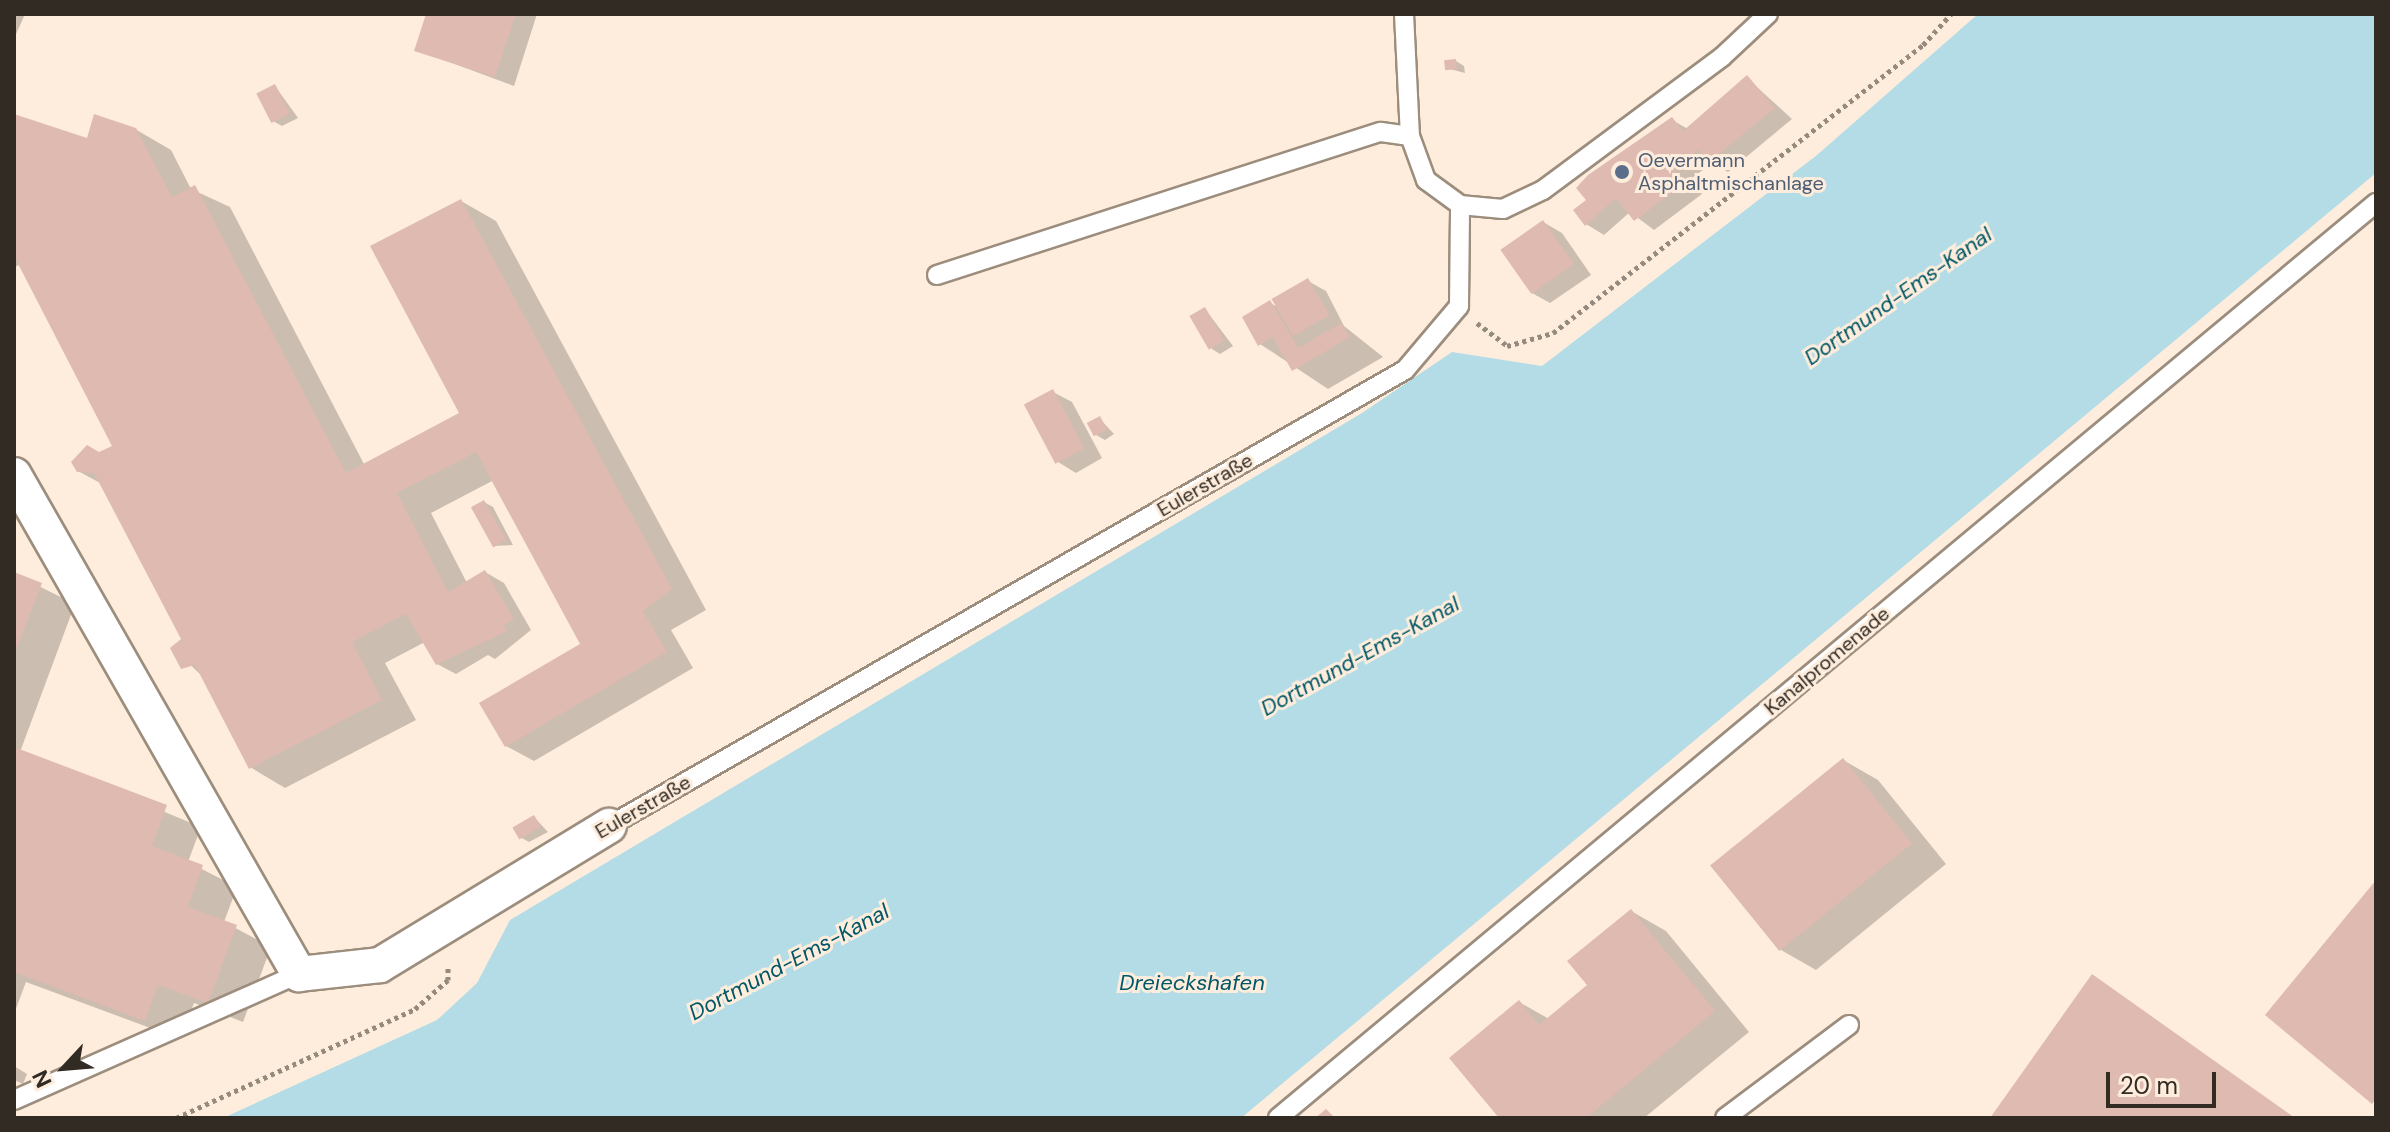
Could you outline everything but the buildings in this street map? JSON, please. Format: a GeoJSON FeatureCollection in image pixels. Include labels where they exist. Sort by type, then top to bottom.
{"type":"FeatureCollection","features":[{"type":"Feature","properties":{"kind":"street"},"geometry":{"type":"LineString","coordinates":[[14,475],[299,974]]}},
{"type":"Feature","properties":{"kind":"street","name":"Eulerstraße"},"geometry":{"type":"LineString","coordinates":[[299,974],[380,965],[435,936],[609,826]]}},
{"type":"Feature","properties":{"kind":"lane"},"geometry":{"type":"LineString","coordinates":[[1404,14],[1410,136],[1426,180],[1460,205],[1503,209],[1543,190],[1722,57],[1768,14]]}},
{"type":"Feature","properties":{"kind":"lane"},"geometry":{"type":"LineString","coordinates":[[937,275],[1381,132],[1410,136]]}},
{"type":"Feature","properties":{"kind":"lane","name":"Kanalpromenade"},"geometry":{"type":"LineString","coordinates":[[1278,1118],[2376,203]]}},
{"type":"Feature","properties":{"kind":"lane"},"geometry":{"type":"LineString","coordinates":[[1459,306],[1460,205]]}},
{"type":"Feature","properties":{"kind":"lane","name":"Eulerstraße"},"geometry":{"type":"LineString","coordinates":[[609,826],[1405,370],[1459,306]]}},
{"type":"Feature","properties":{"kind":"lane"},"geometry":{"type":"LineString","coordinates":[[14,1100],[299,974]]}},
{"type":"Feature","properties":{"kind":"lane"},"geometry":{"type":"LineString","coordinates":[[1725,1118],[1849,1025]]}},
{"type":"Feature","properties":{"kind":"path"},"geometry":{"type":"LineString","coordinates":[[1459,306],[1507,346],[1537,343],[1923,45],[1951,14]]}},
{"type":"Feature","properties":{"kind":"path"},"geometry":{"type":"LineString","coordinates":[[176,1118],[415,1009],[448,980],[435,936]]}},
{"type":"Feature","properties":{"kind":"water"},"geometry":{"type":"Polygon","coordinates":[[[1978,14],[2376,14],[2376,173],[1241,1118],[223,1118],[437,1020],[477,983],[510,920],[1362,413],[1452,352],[1542,366],[1817,155],[1978,14]]]}},
{"type":"Feature","properties":{"kind":"place","name":"Oevermann Asphaltmischanlage"},"geometry":{"type":"Point","coordinates":[1622,172]}},
{"type":"Feature","properties":{"kind":"water label","name":"Dortmund-Ems-Kanal"},"geometry":{"type":"Point","coordinates":[1898,296]}},
{"type":"Feature","properties":{"kind":"water label","name":"Dortmund-Ems-Kanal"},"geometry":{"type":"Point","coordinates":[1360,656]}},
{"type":"Feature","properties":{"kind":"water label","name":"Dortmund-Ems-Kanal"},"geometry":{"type":"Point","coordinates":[789,962]}},
{"type":"Feature","properties":{"kind":"water label","name":"Dreieckshafen"},"geometry":{"type":"Point","coordinates":[1192,983]}}]}
